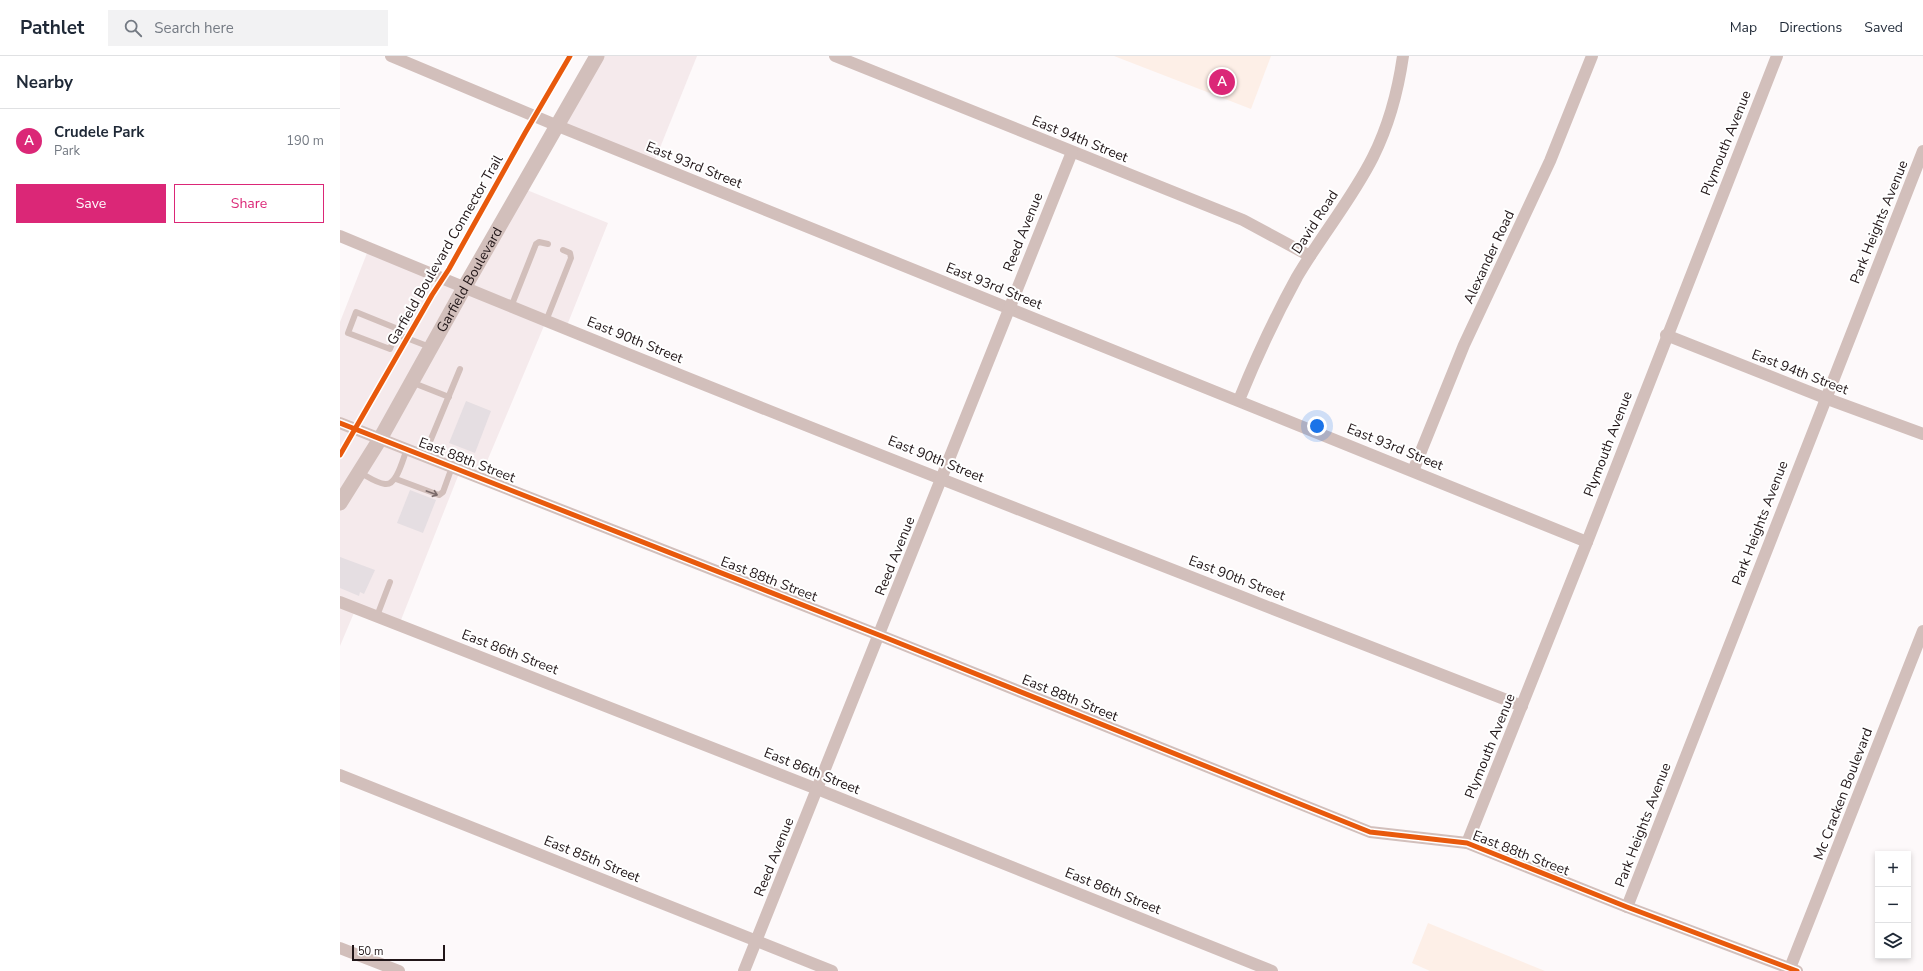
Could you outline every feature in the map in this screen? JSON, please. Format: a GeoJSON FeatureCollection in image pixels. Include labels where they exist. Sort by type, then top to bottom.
{"type":"FeatureCollection","features":[{"type":"Feature","properties":{"kind":"street","name":"East 93rd Street"},"geometry":{"type":"LineString","coordinates":[[391,56],[558,126],[1239,400],[1587,542]]}},
{"type":"Feature","properties":{"kind":"street","name":"Garfield Boulevard"},"geometry":{"type":"LineString","coordinates":[[340,502],[380,439],[464,288],[597,56]]}},
{"type":"Feature","properties":{"kind":"street","name":"East 94th Street"},"geometry":{"type":"LineString","coordinates":[[835,56],[1243,220],[1310,256]]}},
{"type":"Feature","properties":{"kind":"street","name":"David Road"},"geometry":{"type":"LineString","coordinates":[[1239,400],[1270,330],[1310,256],[1364,174],[1378,147],[1394,103],[1403,56]]}},
{"type":"Feature","properties":{"kind":"street","name":"Alexander Road"},"geometry":{"type":"LineString","coordinates":[[1413,471],[1456,364],[1550,161],[1592,56]]}},
{"type":"Feature","properties":{"kind":"street","name":"Plymouth Avenue"},"geometry":{"type":"LineString","coordinates":[[1467,843],[1587,542],[1666,335],[1777,56]]}},
{"type":"Feature","properties":{"kind":"street","name":"Park Heights Avenue"},"geometry":{"type":"LineString","coordinates":[[1627,907],[1825,398],[1923,151]]}},
{"type":"Feature","properties":{"kind":"street","name":"Reed Avenue"},"geometry":{"type":"LineString","coordinates":[[744,971],[880,635],[1008,308],[1072,152]]}},
{"type":"Feature","properties":{"kind":"street","name":"East 90th Street"},"geometry":{"type":"LineString","coordinates":[[340,236],[546,321],[1522,706]]}},
{"type":"Feature","properties":{"kind":"street","name":"East 94th Street"},"geometry":{"type":"LineString","coordinates":[[1666,335],[1825,398],[1923,434]]}},
{"type":"Feature","properties":{"kind":"street","name":"East 88th Street"},"geometry":{"type":"LineString","coordinates":[[340,423],[880,635],[1370,832],[1467,843],[1627,907],[1794,970]]}},
{"type":"Feature","properties":{"kind":"street","name":"East 86th Street"},"geometry":{"type":"LineString","coordinates":[[340,602],[817,789],[1272,971]]}},
{"type":"Feature","properties":{"kind":"street","name":"Mc Cracken Boulevard"},"geometry":{"type":"LineString","coordinates":[[1794,970],[1923,631]]}},
{"type":"Feature","properties":{"kind":"street","name":"East 85th Street"},"geometry":{"type":"LineString","coordinates":[[340,775],[832,971]]}},
{"type":"Feature","properties":{"kind":"street"},"geometry":{"type":"LineString","coordinates":[[340,948],[399,971]]}},
{"type":"Feature","properties":{"kind":"lane"},"geometry":{"type":"LineString","coordinates":[[511,307],[536,244],[539,242],[548,244]]}},
{"type":"Feature","properties":{"kind":"lane"},"geometry":{"type":"LineString","coordinates":[[546,321],[571,258],[570,253],[563,250]]}},
{"type":"Feature","properties":{"kind":"lane"},"geometry":{"type":"LineString","coordinates":[[356,312],[398,329],[396,334],[390,349],[348,333],[356,312]]}},
{"type":"Feature","properties":{"kind":"lane"},"geometry":{"type":"LineString","coordinates":[[396,334],[431,347]]}},
{"type":"Feature","properties":{"kind":"lane"},"geometry":{"type":"LineString","coordinates":[[424,456],[460,369]]}},
{"type":"Feature","properties":{"kind":"lane"},"geometry":{"type":"LineString","coordinates":[[412,382],[449,397]]}},
{"type":"Feature","properties":{"kind":"lane"},"geometry":{"type":"LineString","coordinates":[[359,472],[386,484],[396,479],[407,449]]}},
{"type":"Feature","properties":{"kind":"lane"},"geometry":{"type":"LineString","coordinates":[[396,479],[439,495],[443,492],[452,467]]}},
{"type":"Feature","properties":{"kind":"lane"},"geometry":{"type":"LineString","coordinates":[[377,616],[390,582]]}},
{"type":"Feature","properties":{"kind":"shaded area"},"geometry":{"type":"Polygon","coordinates":[[[597,56],[697,56],[653,165],[558,126],[597,56]]]}},
{"type":"Feature","properties":{"kind":"shaded area"},"geometry":{"type":"Polygon","coordinates":[[[1114,56],[1271,56],[1251,109],[1114,56]]]}},
{"type":"Feature","properties":{"kind":"shaded area"},"geometry":{"type":"Polygon","coordinates":[[[522,188],[608,223],[566,328],[546,321],[480,478],[460,471],[399,625],[356,608],[340,646],[340,322],[369,248],[464,288],[522,188]]]}},
{"type":"Feature","properties":{"kind":"shaded area"},"geometry":{"type":"Polygon","coordinates":[[[1428,923],[1545,971],[1430,971],[1412,963],[1428,923]]]}},
{"type":"Feature","properties":{"kind":"building"},"geometry":{"type":"Polygon","coordinates":[[[466,401],[491,411],[475,453],[449,443],[466,401]]]}},
{"type":"Feature","properties":{"kind":"building"},"geometry":{"type":"Polygon","coordinates":[[[410,490],[436,500],[423,533],[397,523],[410,490]]]}},
{"type":"Feature","properties":{"kind":"building"},"geometry":{"type":"Polygon","coordinates":[[[340,557],[375,570],[364,594],[360,592],[359,596],[340,588],[340,557]]]}},
{"type":"Feature","properties":{"kind":"cycle path","name":"Garfield Boulevard Connector Trail"},"geometry":{"type":"LineString","coordinates":[[340,455],[432,295],[449,269],[570,56]]}},
{"type":"Feature","properties":{"kind":"cycle path"},"geometry":{"type":"LineString","coordinates":[[340,423],[879,635],[1370,832],[1467,843],[1627,907],[1797,971]]}},
{"type":"Feature","properties":{"kind":"place","name":"Crudele Park"},"geometry":{"type":"Point","coordinates":[1222,82]}}]}
